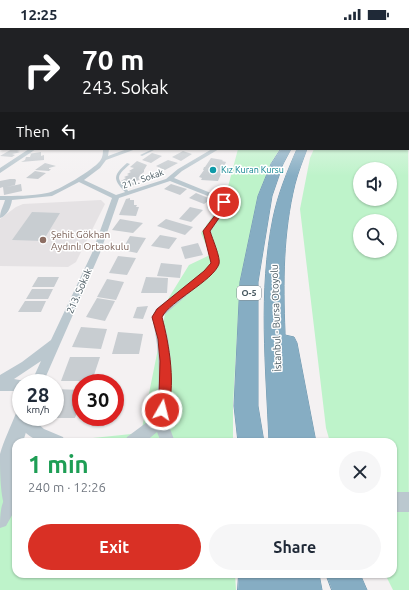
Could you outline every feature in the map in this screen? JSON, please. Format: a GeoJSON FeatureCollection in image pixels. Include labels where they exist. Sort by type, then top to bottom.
{"type":"FeatureCollection","features":[{"type":"Feature","properties":{"kind":"highway","name":"O-5"},"geometry":{"type":"LineString","coordinates":[[250,438],[246,406],[249,282],[265,196],[277,164],[285,150]]}},
{"type":"Feature","properties":{"kind":"highway","name":"İstanbul - Bursa Otoyolu"},"geometry":{"type":"LineString","coordinates":[[282,438],[274,312],[274,261],[284,197],[293,167],[302,150]]}},
{"type":"Feature","properties":{"kind":"highway","name":"O-5"},"geometry":{"type":"LineString","coordinates":[[284,197],[282,250],[284,325],[302,438]]}},
{"type":"Feature","properties":{"kind":"highway"},"geometry":{"type":"LineString","coordinates":[[246,406],[248,438]]}},
{"type":"Feature","properties":{"kind":"highway"},"geometry":{"type":"LineString","coordinates":[[255,578],[255,590]]}},
{"type":"Feature","properties":{"kind":"highway"},"geometry":{"type":"LineString","coordinates":[[270,578],[272,590]]}},
{"type":"Feature","properties":{"kind":"highway"},"geometry":{"type":"LineString","coordinates":[[303,578],[305,590]]}},
{"type":"Feature","properties":{"kind":"highway"},"geometry":{"type":"LineString","coordinates":[[344,578],[350,590]]}},
{"type":"Feature","properties":{"kind":"street"},"geometry":{"type":"LineString","coordinates":[[0,171],[31,150]]}},
{"type":"Feature","properties":{"kind":"street"},"geometry":{"type":"LineString","coordinates":[[105,159],[106,150]]}},
{"type":"Feature","properties":{"kind":"street"},"geometry":{"type":"LineString","coordinates":[[0,198],[50,194],[79,180],[105,159],[129,150]]}},
{"type":"Feature","properties":{"kind":"street","name":"211. Sokak"},"geometry":{"type":"LineString","coordinates":[[116,197],[170,179],[180,170],[214,150]]}},
{"type":"Feature","properties":{"kind":"street"},"geometry":{"type":"LineString","coordinates":[[166,438],[160,421],[165,398],[165,361],[157,317],[160,312],[207,273],[215,264],[207,231],[225,205],[221,199],[170,179]]}},
{"type":"Feature","properties":{"kind":"street"},"geometry":{"type":"LineString","coordinates":[[79,180],[116,197]]}},
{"type":"Feature","properties":{"kind":"street","name":"213. Sokak"},"geometry":{"type":"LineString","coordinates":[[41,374],[96,253],[116,197]]}},
{"type":"Feature","properties":{"kind":"street"},"geometry":{"type":"LineString","coordinates":[[0,216],[7,207],[9,198]]}},
{"type":"Feature","properties":{"kind":"street"},"geometry":{"type":"LineString","coordinates":[[0,381],[26,366],[57,341]]}},
{"type":"Feature","properties":{"kind":"street"},"geometry":{"type":"LineString","coordinates":[[0,385],[12,385]]}},
{"type":"Feature","properties":{"kind":"street"},"geometry":{"type":"LineString","coordinates":[[139,438],[160,421]]}},
{"type":"Feature","properties":{"kind":"street"},"geometry":{"type":"LineString","coordinates":[[16,438],[20,426]]}},
{"type":"Feature","properties":{"kind":"street"},"geometry":{"type":"LineString","coordinates":[[31,426],[39,434],[48,438]]}},
{"type":"Feature","properties":{"kind":"street"},"geometry":{"type":"LineString","coordinates":[[12,448],[5,467],[12,493]]}},
{"type":"Feature","properties":{"kind":"street"},"geometry":{"type":"LineString","coordinates":[[397,502],[409,502]]}},
{"type":"Feature","properties":{"kind":"street"},"geometry":{"type":"LineString","coordinates":[[0,520],[12,503]]}},
{"type":"Feature","properties":{"kind":"lane"},"geometry":{"type":"LineString","coordinates":[[141,155],[152,150]]}},
{"type":"Feature","properties":{"kind":"lane"},"geometry":{"type":"LineString","coordinates":[[128,164],[119,171],[116,178],[117,182],[128,193]]}},
{"type":"Feature","properties":{"kind":"shaded area","name":"Şehit Gökhan Aydınlı Ortaokulu"},"geometry":{"type":"Polygon","coordinates":[[[101,200],[105,204],[76,262],[68,267],[0,266],[0,219],[16,207],[23,204],[101,200]]]}},
{"type":"Feature","properties":{"kind":"green space"},"geometry":{"type":"Polygon","coordinates":[[[238,150],[279,150],[271,163],[258,195],[240,281],[233,405],[233,438],[93,438],[141,433],[168,299],[189,265],[210,255],[201,233],[225,198],[238,150]]]}},
{"type":"Feature","properties":{"kind":"green space"},"geometry":{"type":"Polygon","coordinates":[[[314,150],[408,150],[409,590],[393,590],[387,578],[397,578],[397,438],[329,438],[326,428],[300,209],[310,158],[314,150]]]}},
{"type":"Feature","properties":{"kind":"green space"},"geometry":{"type":"Polygon","coordinates":[[[10,446],[12,446],[12,578],[235,578],[236,590],[0,590],[0,464],[10,446]]]}},
{"type":"Feature","properties":{"kind":"building"},"geometry":{"type":"Polygon","coordinates":[[[10,150],[20,150],[17,151],[20,152],[12,154],[15,155],[12,157],[0,156],[10,150]]]}},
{"type":"Feature","properties":{"kind":"building"},"geometry":{"type":"Polygon","coordinates":[[[183,151],[192,154],[181,161],[172,157],[183,151]]]}},
{"type":"Feature","properties":{"kind":"building"},"geometry":{"type":"Polygon","coordinates":[[[41,152],[41,156],[44,155],[44,160],[21,162],[25,160],[26,157],[30,157],[31,154],[28,154],[41,152]]]}},
{"type":"Feature","properties":{"kind":"building"},"geometry":{"type":"Polygon","coordinates":[[[152,153],[162,156],[151,163],[142,160],[152,153]]]}},
{"type":"Feature","properties":{"kind":"building","name":"Kız Kuran Kursu"},"geometry":{"type":"Polygon","coordinates":[[[211,158],[226,162],[218,181],[201,180],[202,178],[199,177],[211,158]]]}},
{"type":"Feature","properties":{"kind":"building"},"geometry":{"type":"Polygon","coordinates":[[[168,160],[178,163],[165,170],[156,166],[168,160]]]}},
{"type":"Feature","properties":{"kind":"building"},"geometry":{"type":"Polygon","coordinates":[[[137,161],[147,165],[144,172],[140,175],[142,176],[138,178],[140,179],[135,182],[137,183],[133,185],[121,181],[126,178],[124,177],[129,175],[127,174],[131,172],[129,171],[134,168],[130,167],[137,161]]]}},
{"type":"Feature","properties":{"kind":"building"},"geometry":{"type":"Polygon","coordinates":[[[45,163],[56,166],[49,168],[51,169],[49,171],[35,170],[45,163]]]}},
{"type":"Feature","properties":{"kind":"building"},"geometry":{"type":"Polygon","coordinates":[[[35,171],[46,173],[38,179],[26,178],[35,171]]]}},
{"type":"Feature","properties":{"kind":"building"},"geometry":{"type":"Polygon","coordinates":[[[10,179],[16,180],[15,185],[7,187],[21,184],[22,191],[4,195],[3,187],[0,188],[0,181],[10,179]]]}},
{"type":"Feature","properties":{"kind":"building"},"geometry":{"type":"Polygon","coordinates":[[[171,184],[187,189],[180,195],[164,189],[171,184]]]}},
{"type":"Feature","properties":{"kind":"building"},"geometry":{"type":"Polygon","coordinates":[[[196,193],[211,199],[204,204],[189,198],[196,193]]]}},
{"type":"Feature","properties":{"kind":"building"},"geometry":{"type":"Polygon","coordinates":[[[130,198],[130,200],[134,200],[134,205],[139,207],[136,216],[119,215],[126,199],[130,198]]]}},
{"type":"Feature","properties":{"kind":"building"},"geometry":{"type":"Polygon","coordinates":[[[190,207],[203,210],[191,222],[179,219],[190,207]]]}},
{"type":"Feature","properties":{"kind":"building"},"geometry":{"type":"Polygon","coordinates":[[[32,212],[60,213],[43,241],[12,240],[32,212]]]}},
{"type":"Feature","properties":{"kind":"building"},"geometry":{"type":"Polygon","coordinates":[[[120,219],[143,223],[133,233],[112,230],[120,219]]]}},
{"type":"Feature","properties":{"kind":"building"},"geometry":{"type":"Polygon","coordinates":[[[166,219],[193,227],[185,235],[157,226],[166,219]]]}},
{"type":"Feature","properties":{"kind":"building"},"geometry":{"type":"Polygon","coordinates":[[[160,235],[177,238],[169,249],[151,246],[160,235]]]}},
{"type":"Feature","properties":{"kind":"building"},"geometry":{"type":"Polygon","coordinates":[[[130,236],[146,238],[137,253],[122,250],[130,236]]]}},
{"type":"Feature","properties":{"kind":"building"},"geometry":{"type":"Polygon","coordinates":[[[198,243],[203,255],[185,259],[181,247],[198,243]]]}},
{"type":"Feature","properties":{"kind":"building"},"geometry":{"type":"Polygon","coordinates":[[[118,256],[136,258],[127,275],[109,273],[118,256]]]}},
{"type":"Feature","properties":{"kind":"building"},"geometry":{"type":"Polygon","coordinates":[[[161,263],[182,265],[180,278],[157,276],[161,263]]]}},
{"type":"Feature","properties":{"kind":"building"},"geometry":{"type":"Polygon","coordinates":[[[38,277],[59,277],[54,287],[32,287],[38,277]]]}},
{"type":"Feature","properties":{"kind":"building"},"geometry":{"type":"Polygon","coordinates":[[[146,277],[168,278],[167,293],[141,293],[146,277]]]}},
{"type":"Feature","properties":{"kind":"building"},"geometry":{"type":"Polygon","coordinates":[[[107,279],[124,282],[116,300],[97,297],[107,279]]]}},
{"type":"Feature","properties":{"kind":"building"},"geometry":{"type":"Polygon","coordinates":[[[32,289],[53,289],[48,299],[26,299],[32,289]]]}},
{"type":"Feature","properties":{"kind":"building"},"geometry":{"type":"Polygon","coordinates":[[[97,298],[115,301],[105,321],[86,317],[97,298]]]}},
{"type":"Feature","properties":{"kind":"building"},"geometry":{"type":"Polygon","coordinates":[[[25,301],[46,301],[41,312],[18,312],[25,301]]]}},
{"type":"Feature","properties":{"kind":"building"},"geometry":{"type":"Polygon","coordinates":[[[148,306],[143,319],[133,318],[137,307],[148,306]]]}},
{"type":"Feature","properties":{"kind":"building"},"geometry":{"type":"Polygon","coordinates":[[[81,327],[107,329],[101,349],[72,347],[81,327]]]}},
{"type":"Feature","properties":{"kind":"building"},"geometry":{"type":"Polygon","coordinates":[[[118,332],[143,334],[139,354],[112,354],[118,332]]]}},
{"type":"Feature","properties":{"kind":"building"},"geometry":{"type":"Polygon","coordinates":[[[70,357],[100,357],[94,374],[72,374],[72,381],[64,381],[64,374],[70,357]]]}},
{"type":"Feature","properties":{"kind":"building"},"geometry":{"type":"Polygon","coordinates":[[[64,389],[72,390],[72,418],[64,418],[64,389]]]}},
{"type":"Feature","properties":{"kind":"place","name":"Kız Kuran Kursu"},"geometry":{"type":"Point","coordinates":[213,170]}},
{"type":"Feature","properties":{"kind":"place","name":"Şehit Gökhan Aydınlı Ortaokulu"},"geometry":{"type":"Point","coordinates":[43,240]}},
{"type":"Feature","properties":{"kind":"route"},"geometry":{"type":"LineString","coordinates":[[162,410],[165,398],[165,361],[157,317],[167,305],[207,273],[215,264],[207,231],[208,226],[223,210],[225,205],[224,202]]}}]}
